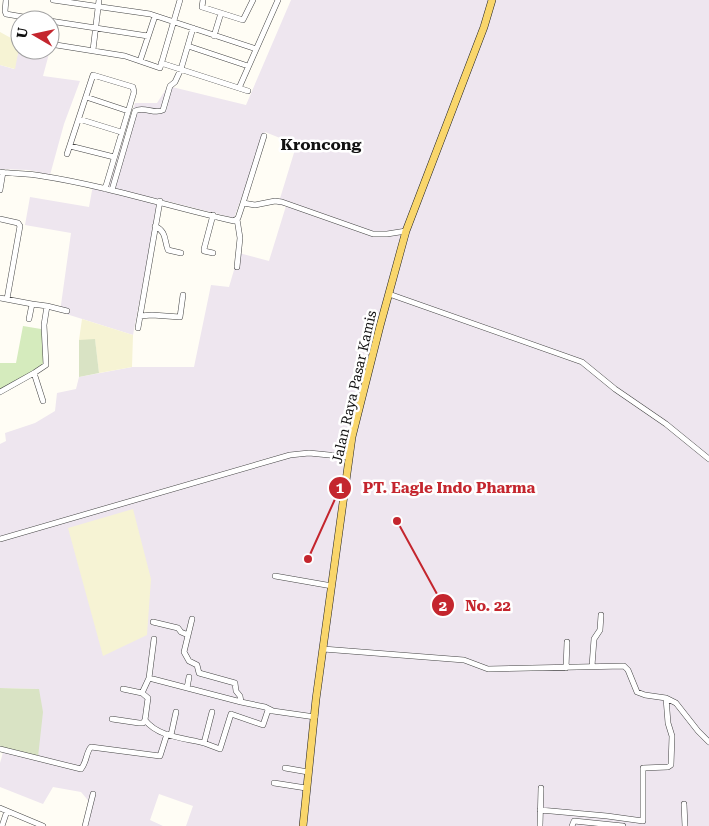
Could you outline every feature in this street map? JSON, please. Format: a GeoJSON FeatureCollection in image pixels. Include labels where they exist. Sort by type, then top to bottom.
{"type":"FeatureCollection","features":[{"type":"Feature","properties":{"kind":"main road","name":"Jalan Raya Pasar Kamis"},"geometry":{"type":"LineString","coordinates":[[302,826],[323,649],[352,436],[406,231],[482,32],[492,0]]}},
{"type":"Feature","properties":{"kind":"street"},"geometry":{"type":"LineString","coordinates":[[6,0],[5,14],[10,15]]}},
{"type":"Feature","properties":{"kind":"street"},"geometry":{"type":"LineString","coordinates":[[54,0],[98,3],[155,16],[256,49]]}},
{"type":"Feature","properties":{"kind":"street"},"geometry":{"type":"LineString","coordinates":[[60,45],[125,56],[160,68],[180,0]]}},
{"type":"Feature","properties":{"kind":"street"},"geometry":{"type":"LineString","coordinates":[[203,0],[202,7],[244,20],[251,0]]}},
{"type":"Feature","properties":{"kind":"street"},"geometry":{"type":"LineString","coordinates":[[239,88],[278,0]]}},
{"type":"Feature","properties":{"kind":"street"},"geometry":{"type":"LineString","coordinates":[[93,50],[98,3]]}},
{"type":"Feature","properties":{"kind":"street"},"geometry":{"type":"LineString","coordinates":[[214,36],[221,13]]}},
{"type":"Feature","properties":{"kind":"street"},"geometry":{"type":"LineString","coordinates":[[140,61],[155,16]]}},
{"type":"Feature","properties":{"kind":"street"},"geometry":{"type":"LineString","coordinates":[[60,23],[148,36]]}},
{"type":"Feature","properties":{"kind":"street"},"geometry":{"type":"LineString","coordinates":[[112,190],[135,111],[141,109],[162,111],[170,86],[175,82],[181,69],[193,28]]}},
{"type":"Feature","properties":{"kind":"street"},"geometry":{"type":"LineString","coordinates":[[188,46],[248,66]]}},
{"type":"Feature","properties":{"kind":"street"},"geometry":{"type":"LineString","coordinates":[[161,62],[248,91]]}},
{"type":"Feature","properties":{"kind":"street"},"geometry":{"type":"LineString","coordinates":[[67,154],[93,75],[131,86],[134,90],[105,188]]}},
{"type":"Feature","properties":{"kind":"street"},"geometry":{"type":"LineString","coordinates":[[86,97],[128,110]]}},
{"type":"Feature","properties":{"kind":"street"},"geometry":{"type":"LineString","coordinates":[[79,119],[121,132]]}},
{"type":"Feature","properties":{"kind":"street"},"geometry":{"type":"LineString","coordinates":[[237,267],[240,238],[237,220],[264,136]]}},
{"type":"Feature","properties":{"kind":"street"},"geometry":{"type":"LineString","coordinates":[[70,146],[114,157]]}},
{"type":"Feature","properties":{"kind":"street"},"geometry":{"type":"LineString","coordinates":[[0,190],[1,172],[41,175],[105,188],[237,220]]}},
{"type":"Feature","properties":{"kind":"street"},"geometry":{"type":"LineString","coordinates":[[138,328],[160,201]]}},
{"type":"Feature","properties":{"kind":"street"},"geometry":{"type":"LineString","coordinates":[[244,203],[282,202],[373,234],[406,231]]}},
{"type":"Feature","properties":{"kind":"street"},"geometry":{"type":"LineString","coordinates":[[213,215],[204,250],[213,252]]}},
{"type":"Feature","properties":{"kind":"street"},"geometry":{"type":"LineString","coordinates":[[0,218],[18,223],[20,226],[7,299]]}},
{"type":"Feature","properties":{"kind":"street"},"geometry":{"type":"LineString","coordinates":[[155,226],[160,228],[164,234],[168,250],[181,253]]}},
{"type":"Feature","properties":{"kind":"street"},"geometry":{"type":"LineString","coordinates":[[389,294],[582,362],[615,389],[666,424],[709,459]]}},
{"type":"Feature","properties":{"kind":"street"},"geometry":{"type":"LineString","coordinates":[[140,316],[180,317],[182,295]]}},
{"type":"Feature","properties":{"kind":"street"},"geometry":{"type":"LineString","coordinates":[[0,298],[67,311]]}},
{"type":"Feature","properties":{"kind":"street"},"geometry":{"type":"LineString","coordinates":[[28,319],[32,304]]}},
{"type":"Feature","properties":{"kind":"street"},"geometry":{"type":"LineString","coordinates":[[0,392],[45,366],[47,362],[44,325],[47,306]]}},
{"type":"Feature","properties":{"kind":"street"},"geometry":{"type":"LineString","coordinates":[[34,374],[42,401]]}},
{"type":"Feature","properties":{"kind":"street"},"geometry":{"type":"LineString","coordinates":[[0,539],[290,455],[309,453],[349,457]]}},
{"type":"Feature","properties":{"kind":"street"},"geometry":{"type":"LineString","coordinates":[[275,576],[332,586]]}},
{"type":"Feature","properties":{"kind":"street"},"geometry":{"type":"LineString","coordinates":[[592,666],[594,639],[600,630],[601,615]]}},
{"type":"Feature","properties":{"kind":"street"},"geometry":{"type":"LineString","coordinates":[[192,619],[184,653],[189,661],[197,665],[199,673],[235,683],[241,702]]}},
{"type":"Feature","properties":{"kind":"street"},"geometry":{"type":"LineString","coordinates":[[153,622],[178,628],[181,632],[188,635]]}},
{"type":"Feature","properties":{"kind":"street"},"geometry":{"type":"LineString","coordinates":[[142,693],[148,678],[154,639]]}},
{"type":"Feature","properties":{"kind":"street"},"geometry":{"type":"LineString","coordinates":[[566,668],[567,642]]}},
{"type":"Feature","properties":{"kind":"street"},"geometry":{"type":"LineString","coordinates":[[323,649],[464,660],[472,661],[488,669],[624,666],[628,670],[637,692],[666,698],[676,703],[709,742]]}},
{"type":"Feature","properties":{"kind":"street"},"geometry":{"type":"LineString","coordinates":[[187,688],[189,677]]}},
{"type":"Feature","properties":{"kind":"street"},"geometry":{"type":"LineString","coordinates":[[148,678],[265,707],[273,711],[315,717]]}},
{"type":"Feature","properties":{"kind":"street"},"geometry":{"type":"LineString","coordinates":[[112,719],[139,723],[143,723],[145,720],[148,698],[142,693],[123,689]]}},
{"type":"Feature","properties":{"kind":"street"},"geometry":{"type":"LineString","coordinates":[[540,810],[607,816],[643,824],[642,768],[668,767],[671,765],[672,736],[668,723],[666,698]]}},
{"type":"Feature","properties":{"kind":"street"},"geometry":{"type":"LineString","coordinates":[[145,720],[169,735],[220,748],[231,714],[263,725],[268,710],[315,717]]}},
{"type":"Feature","properties":{"kind":"street"},"geometry":{"type":"LineString","coordinates":[[0,748],[81,769],[87,759],[90,747],[160,756],[176,712]]}},
{"type":"Feature","properties":{"kind":"street"},"geometry":{"type":"LineString","coordinates":[[204,743],[212,712]]}},
{"type":"Feature","properties":{"kind":"street"},"geometry":{"type":"LineString","coordinates":[[285,768],[308,772]]}},
{"type":"Feature","properties":{"kind":"street"},"geometry":{"type":"LineString","coordinates":[[274,783],[306,788]]}},
{"type":"Feature","properties":{"kind":"street"},"geometry":{"type":"LineString","coordinates":[[540,826],[541,788]]}},
{"type":"Feature","properties":{"kind":"street"},"geometry":{"type":"LineString","coordinates":[[85,826],[93,794]]}},
{"type":"Feature","properties":{"kind":"street"},"geometry":{"type":"LineString","coordinates":[[684,804],[685,826]]}},
{"type":"Feature","properties":{"kind":"street"},"geometry":{"type":"LineString","coordinates":[[2,826],[2,811],[43,826]]}},
{"type":"Feature","properties":{"kind":"street"},"geometry":{"type":"LineString","coordinates":[[24,826],[27,819]]}},
{"type":"Feature","properties":{"kind":"street"},"geometry":{"type":"LineString","coordinates":[[572,826],[574,822],[623,826]]}},
{"type":"Feature","properties":{"kind":"shaded area"},"geometry":{"type":"Polygon","coordinates":[[[291,0],[709,0],[709,826],[186,826],[193,806],[159,794],[150,820],[163,826],[87,826],[92,805],[81,792],[53,787],[43,804],[0,787],[0,763],[4,749],[39,689],[0,688],[0,444],[6,441],[5,433],[35,423],[55,411],[57,393],[76,389],[79,377],[132,367],[194,367],[211,285],[229,287],[239,253],[269,261],[286,206],[278,205],[297,143],[265,132],[234,218],[159,199],[133,335],[60,312],[71,233],[25,225],[30,197],[89,207],[93,185],[109,186],[135,103],[157,103],[168,86],[246,105],[291,0]]]}},
{"type":"Feature","properties":{"kind":"shaded area"},"geometry":{"type":"Polygon","coordinates":[[[0,32],[10,38],[10,60],[17,60],[15,69],[0,65],[0,32]]]}},
{"type":"Feature","properties":{"kind":"shaded area"},"geometry":{"type":"Polygon","coordinates":[[[16,60],[47,60],[43,76],[80,81],[64,124],[50,175],[29,170],[0,169],[0,65],[14,69],[16,60]]]}},
{"type":"Feature","properties":{"kind":"shaded area"},"geometry":{"type":"Polygon","coordinates":[[[82,319],[133,335],[132,367],[99,373],[95,340],[79,340],[82,319]]]}},
{"type":"Feature","properties":{"kind":"shaded area"},"geometry":{"type":"Polygon","coordinates":[[[133,509],[151,579],[147,635],[103,656],[68,528],[133,509]]]}},
{"type":"Feature","properties":{"kind":"green space"},"geometry":{"type":"Polygon","coordinates":[[[23,326],[41,329],[48,365],[29,374],[0,393],[0,363],[16,363],[23,326]]]}},
{"type":"Feature","properties":{"kind":"green space"},"geometry":{"type":"Polygon","coordinates":[[[95,339],[99,373],[79,377],[79,340],[95,339]]]}},
{"type":"Feature","properties":{"kind":"green space"},"geometry":{"type":"Polygon","coordinates":[[[0,688],[39,689],[43,712],[38,757],[0,748],[0,688]]]}},
{"type":"Feature","properties":{"kind":"place","name":"No. 22"},"geometry":{"type":"Point","coordinates":[397,521]}},
{"type":"Feature","properties":{"kind":"place","name":"PT. Eagle Indo Pharma"},"geometry":{"type":"Point","coordinates":[308,559]}},
{"type":"Feature","properties":{"kind":"district","name":"Kroncong"},"geometry":{"type":"Point","coordinates":[321,144]}}]}
